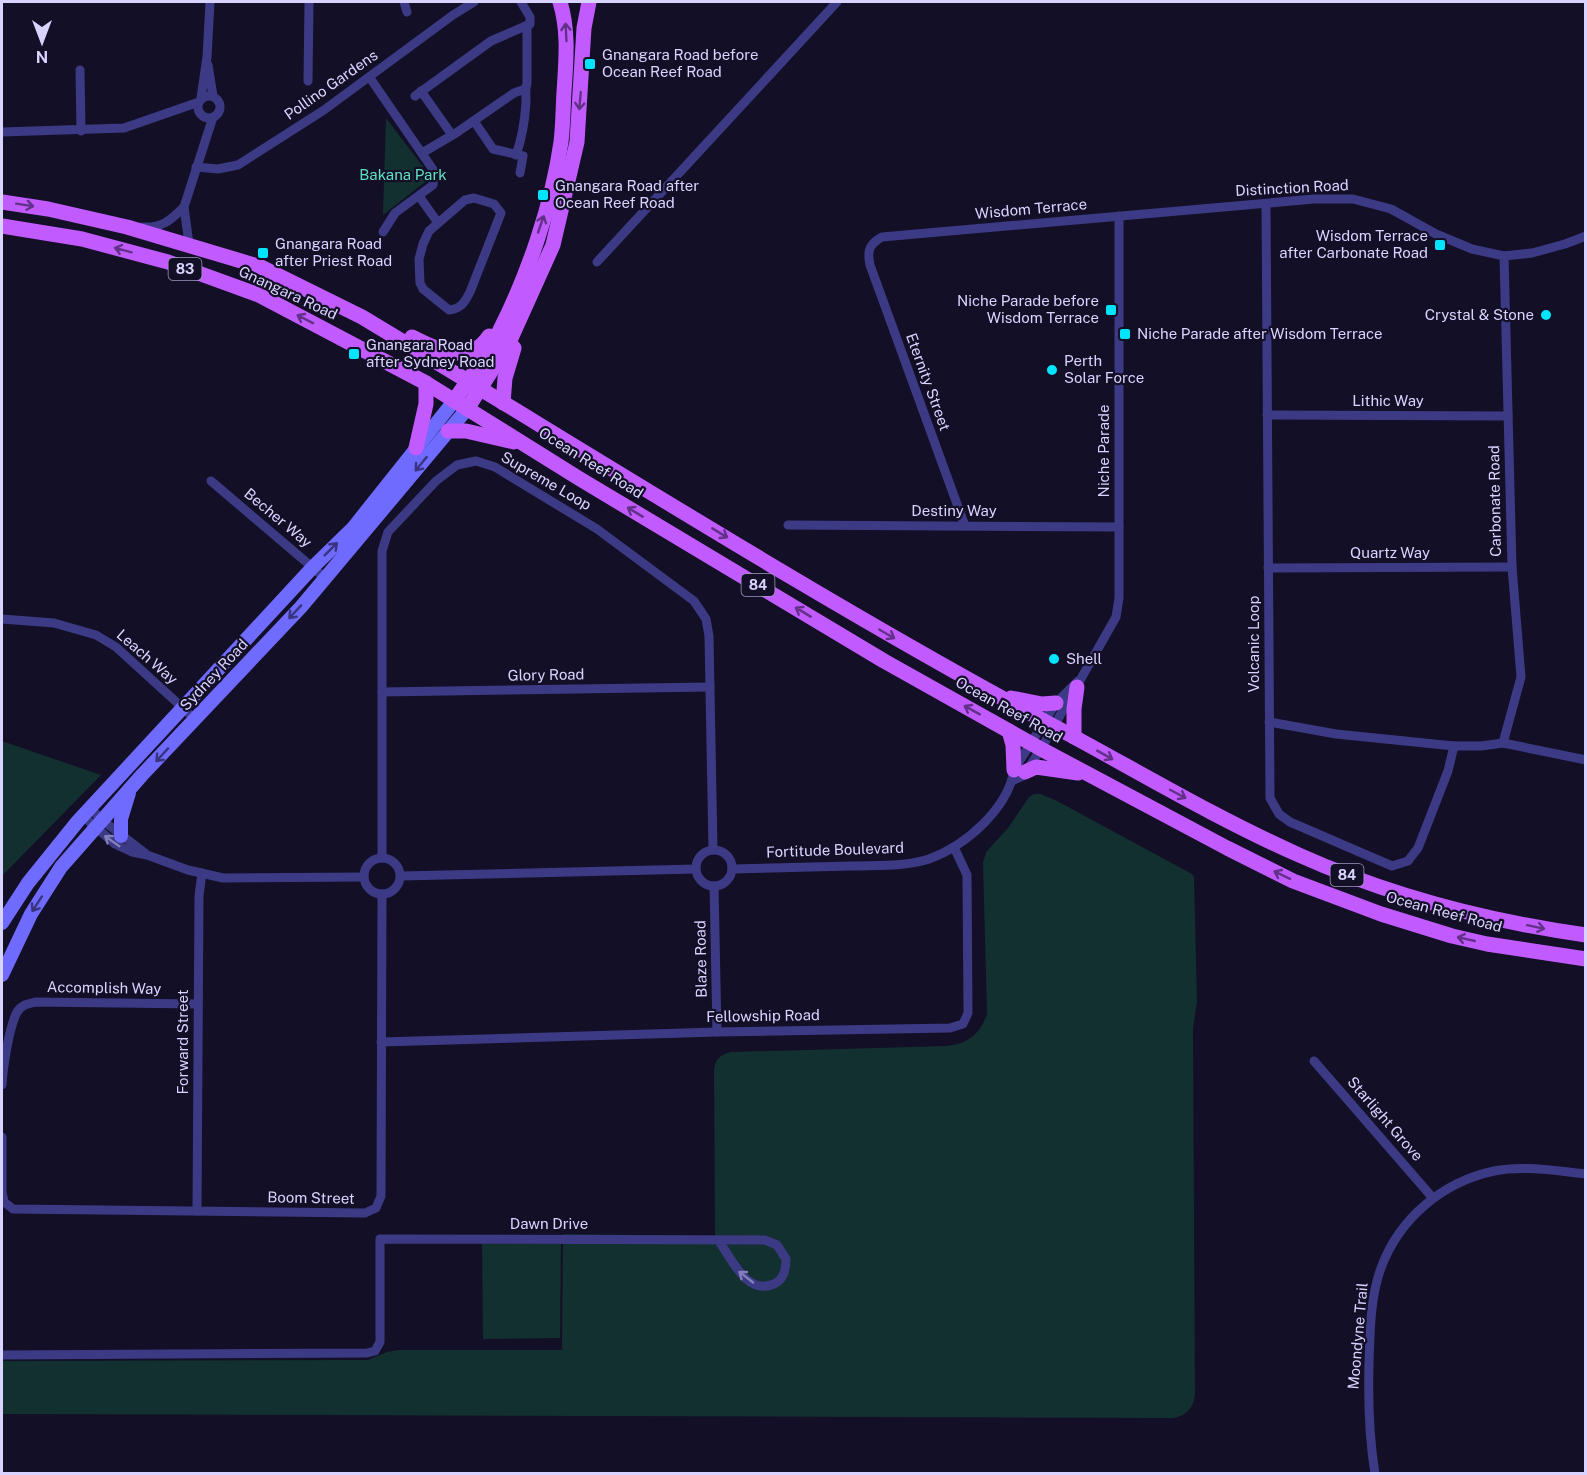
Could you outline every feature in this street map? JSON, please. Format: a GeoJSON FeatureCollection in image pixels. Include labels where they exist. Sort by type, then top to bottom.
{"type":"FeatureCollection","features":[{"type":"Feature","properties":{"kind":"main road","name":"83"},"geometry":{"type":"LineString","coordinates":[[474,385],[522,280],[546,210],[561,142],[567,50],[565,20],[560,2]]}},
{"type":"Feature","properties":{"kind":"main road"},"geometry":{"type":"LineString","coordinates":[[503,403],[505,378],[520,322],[553,245],[577,142],[584,28],[589,2]]}},
{"type":"Feature","properties":{"kind":"main road","name":"Gnangara Road"},"geometry":{"type":"LineString","coordinates":[[2,202],[48,209],[127,227],[189,244],[274,273],[362,317],[474,385]]}},
{"type":"Feature","properties":{"kind":"main road","name":"Gnangara Road"},"geometry":{"type":"LineString","coordinates":[[2,226],[82,239],[168,262],[259,295],[426,383],[460,405]]}},
{"type":"Feature","properties":{"kind":"main road","name":"83"},"geometry":{"type":"LineString","coordinates":[[362,317],[392,327],[429,346],[462,354],[476,350],[484,343],[522,280]]}},
{"type":"Feature","properties":{"kind":"main road"},"geometry":{"type":"LineString","coordinates":[[460,405],[520,322]]}},
{"type":"Feature","properties":{"kind":"main road"},"geometry":{"type":"LineString","coordinates":[[416,448],[426,404],[426,383]]}},
{"type":"Feature","properties":{"kind":"main road","name":"Ocean Reef Road"},"geometry":{"type":"LineString","coordinates":[[474,385],[881,631],[1074,738],[1247,830],[1321,865],[1453,910],[1569,932],[1586,933]]}},
{"type":"Feature","properties":{"kind":"main road","name":"Ocean Reef Road"},"geometry":{"type":"LineString","coordinates":[[460,405],[884,661],[1036,746],[1244,857],[1293,881],[1347,902],[1452,936],[1586,959]]}},
{"type":"Feature","properties":{"kind":"main road"},"geometry":{"type":"LineString","coordinates":[[448,431],[466,431],[528,446]]}},
{"type":"Feature","properties":{"kind":"main road"},"geometry":{"type":"LineString","coordinates":[[1074,738],[1074,709],[1080,682]]}},
{"type":"Feature","properties":{"kind":"main road"},"geometry":{"type":"LineString","coordinates":[[999,696],[1042,704],[1056,703]]}},
{"type":"Feature","properties":{"kind":"main road"},"geometry":{"type":"LineString","coordinates":[[1009,731],[1017,774],[1042,767],[1090,774]]}},
{"type":"Feature","properties":{"kind":"street"},"geometry":{"type":"LineString","coordinates":[[308,81],[309,2]]}},
{"type":"Feature","properties":{"kind":"street"},"geometry":{"type":"LineString","coordinates":[[404,2],[407,12]]}},
{"type":"Feature","properties":{"kind":"street","name":"Pollino Gardens"},"geometry":{"type":"LineString","coordinates":[[196,167],[218,169],[238,165],[324,110],[474,2]]}},
{"type":"Feature","properties":{"kind":"street"},"geometry":{"type":"LineString","coordinates":[[452,135],[418,93],[491,41],[530,24],[531,20],[521,2]]}},
{"type":"Feature","properties":{"kind":"street"},"geometry":{"type":"LineString","coordinates":[[597,262],[837,2]]}},
{"type":"Feature","properties":{"kind":"street"},"geometry":{"type":"LineString","coordinates":[[206,137],[200,106],[207,57],[208,4]]}},
{"type":"Feature","properties":{"kind":"street"},"geometry":{"type":"LineString","coordinates":[[516,155],[522,138],[526,100],[527,26]]}},
{"type":"Feature","properties":{"kind":"street"},"geometry":{"type":"LineString","coordinates":[[189,244],[184,207],[213,117],[220,106],[213,96],[207,57]]}},
{"type":"Feature","properties":{"kind":"street"},"geometry":{"type":"LineString","coordinates":[[80,70],[81,131]]}},
{"type":"Feature","properties":{"kind":"street"},"geometry":{"type":"LineString","coordinates":[[370,78],[435,171],[433,185],[394,213],[383,232]]}},
{"type":"Feature","properties":{"kind":"street"},"geometry":{"type":"LineString","coordinates":[[422,153],[514,93],[525,89]]}},
{"type":"Feature","properties":{"kind":"street"},"geometry":{"type":"LineString","coordinates":[[2,132],[124,128],[169,113],[200,106],[209,95],[213,96]]}},
{"type":"Feature","properties":{"kind":"street"},"geometry":{"type":"LineString","coordinates":[[200,106],[213,117]]}},
{"type":"Feature","properties":{"kind":"street"},"geometry":{"type":"LineString","coordinates":[[474,121],[493,149],[523,156],[519,173]]}},
{"type":"Feature","properties":{"kind":"street"},"geometry":{"type":"LineString","coordinates":[[419,196],[438,223]]}},
{"type":"Feature","properties":{"kind":"street"},"geometry":{"type":"LineString","coordinates":[[474,198],[494,204],[501,213],[475,283],[465,302],[458,309],[449,310],[428,296],[420,283],[419,259],[423,243],[429,231],[438,223],[465,200],[474,198]]}},
{"type":"Feature","properties":{"kind":"street","name":"Distinction Road"},"geometry":{"type":"LineString","coordinates":[[1201,209],[1314,199],[1353,199],[1391,209],[1436,234],[1472,249],[1504,256],[1532,253],[1586,236]]}},
{"type":"Feature","properties":{"kind":"street","name":"Volcanic Loop"},"geometry":{"type":"LineString","coordinates":[[1266,204],[1270,798],[1279,814],[1290,822],[1392,866],[1408,861],[1418,848],[1448,771],[1454,746]]}},
{"type":"Feature","properties":{"kind":"street"},"geometry":{"type":"LineString","coordinates":[[127,227],[161,226],[170,221],[184,207]]}},
{"type":"Feature","properties":{"kind":"street","name":"Wisdom Terrace"},"geometry":{"type":"LineString","coordinates":[[869,248],[873,241],[882,237],[1201,209]]}},
{"type":"Feature","properties":{"kind":"street","name":"Niche Parade"},"geometry":{"type":"LineString","coordinates":[[1036,746],[1080,682],[1116,618],[1119,598],[1119,216]]}},
{"type":"Feature","properties":{"kind":"street","name":"Eternity Street"},"geometry":{"type":"LineString","coordinates":[[869,248],[870,266],[965,526]]}},
{"type":"Feature","properties":{"kind":"street","name":"Carbonate Road"},"geometry":{"type":"LineString","coordinates":[[1503,742],[1521,676],[1512,567],[1504,256]]}},
{"type":"Feature","properties":{"kind":"street","name":"Sydney Road"},"geometry":{"type":"LineString","coordinates":[[2,975],[37,905],[61,867],[130,789],[301,607],[448,431],[460,405]]}},
{"type":"Feature","properties":{"kind":"street","name":"Sydney Road"},"geometry":{"type":"LineString","coordinates":[[2,923],[28,883],[87,813],[313,567],[353,528],[416,448],[460,405]]}},
{"type":"Feature","properties":{"kind":"street","name":"Lithic Way"},"geometry":{"type":"LineString","coordinates":[[1267,415],[1508,416]]}},
{"type":"Feature","properties":{"kind":"street","name":"Supreme Loop"},"geometry":{"type":"LineString","coordinates":[[382,858],[382,551],[388,531],[436,481],[457,465],[476,461],[495,467],[597,529],[694,602],[706,619],[709,636],[713,850]]}},
{"type":"Feature","properties":{"kind":"street","name":"Becher Way"},"geometry":{"type":"LineString","coordinates":[[211,481],[325,578]]}},
{"type":"Feature","properties":{"kind":"street","name":"Destiny Way"},"geometry":{"type":"LineString","coordinates":[[788,525],[1119,527]]}},
{"type":"Feature","properties":{"kind":"street","name":"Quartz Way"},"geometry":{"type":"LineString","coordinates":[[1268,568],[1512,567]]}},
{"type":"Feature","properties":{"kind":"street","name":"Leach Way"},"geometry":{"type":"LineString","coordinates":[[2,619],[54,623],[96,635],[116,647],[195,719]]}},
{"type":"Feature","properties":{"kind":"street","name":"Niche Parade"},"geometry":{"type":"LineString","coordinates":[[1050,724],[1056,703],[1080,682]]}},
{"type":"Feature","properties":{"kind":"street","name":"Glory Road"},"geometry":{"type":"LineString","coordinates":[[382,692],[710,687]]}},
{"type":"Feature","properties":{"kind":"street"},"geometry":{"type":"LineString","coordinates":[[1269,722],[1336,734],[1454,746],[1481,746],[1503,742],[1586,760]]}},
{"type":"Feature","properties":{"kind":"street","name":"Fortitude Boulevard"},"geometry":{"type":"LineString","coordinates":[[732,869],[894,865],[928,859],[971,836],[992,815],[1036,746]]}},
{"type":"Feature","properties":{"kind":"street"},"geometry":{"type":"LineString","coordinates":[[121,836],[121,819],[130,789]]}},
{"type":"Feature","properties":{"kind":"street"},"geometry":{"type":"LineString","coordinates":[[87,813],[115,844],[132,852],[188,870],[223,878],[246,879],[364,877]]}},
{"type":"Feature","properties":{"kind":"street"},"geometry":{"type":"LineString","coordinates":[[98,824],[121,836],[147,855]]}},
{"type":"Feature","properties":{"kind":"street","name":"Fellowship Road"},"geometry":{"type":"LineString","coordinates":[[381,1042],[950,1028],[963,1024],[968,1013],[967,875],[954,847]]}},
{"type":"Feature","properties":{"kind":"street"},"geometry":{"type":"LineString","coordinates":[[713,850],[725,853],[732,869],[728,880],[714,886],[701,880],[696,869],[696,864],[702,854],[713,850]]}},
{"type":"Feature","properties":{"kind":"street"},"geometry":{"type":"LineString","coordinates":[[382,858],[393,861],[401,876],[397,888],[392,892],[382,894],[369,888],[364,877],[367,866],[382,858]]}},
{"type":"Feature","properties":{"kind":"street"},"geometry":{"type":"LineString","coordinates":[[401,876],[696,869]]}},
{"type":"Feature","properties":{"kind":"street","name":"Forward Street"},"geometry":{"type":"LineString","coordinates":[[197,1211],[199,896],[202,873]]}},
{"type":"Feature","properties":{"kind":"street","name":"Blaze Road"},"geometry":{"type":"LineString","coordinates":[[714,886],[717,1032]]}},
{"type":"Feature","properties":{"kind":"street","name":"Boom Street"},"geometry":{"type":"LineString","coordinates":[[2,1137],[2,1192],[4,1202],[13,1209],[365,1213],[376,1208],[381,1196],[382,894]]}},
{"type":"Feature","properties":{"kind":"street","name":"Accomplish Way"},"geometry":{"type":"LineString","coordinates":[[2,1085],[3,1066],[16,1012],[24,1004],[36,1002],[198,1004]]}},
{"type":"Feature","properties":{"kind":"street","name":"Starlight Grove"},"geometry":{"type":"LineString","coordinates":[[1314,1061],[1432,1197]]}},
{"type":"Feature","properties":{"kind":"street","name":"Moondyne Trail"},"geometry":{"type":"LineString","coordinates":[[1375,1473],[1370,1445],[1368,1401],[1374,1299],[1380,1270],[1392,1244],[1409,1220],[1432,1197],[1462,1182],[1494,1171],[1521,1169],[1586,1174]]}},
{"type":"Feature","properties":{"kind":"street","name":"Dawn Drive"},"geometry":{"type":"LineString","coordinates":[[2,1355],[367,1353],[375,1351],[380,1342],[380,1239],[765,1240],[777,1245],[786,1259],[781,1280],[767,1285],[749,1281],[741,1274],[718,1240]]}},
{"type":"Feature","properties":{"kind":"green space","name":"Bakana Park"},"geometry":{"type":"Polygon","coordinates":[[[386,118],[424,168],[425,182],[383,215],[386,118]]]}},
{"type":"Feature","properties":{"kind":"green space"},"geometry":{"type":"Polygon","coordinates":[[[2,741],[101,775],[2,876],[2,741]]]}},
{"type":"Feature","properties":{"kind":"green space"},"geometry":{"type":"Polygon","coordinates":[[[1041,794],[1059,802],[1194,877],[1197,1001],[1193,1029],[1195,1395],[1191,1408],[1182,1416],[1173,1418],[2,1414],[2,1361],[368,1360],[398,1350],[562,1350],[563,1234],[715,1236],[714,1070],[721,1056],[731,1052],[946,1046],[966,1041],[981,1028],[987,1014],[983,863],[986,852],[1008,828],[1029,797],[1041,794]]]}},
{"type":"Feature","properties":{"kind":"green space"},"geometry":{"type":"Polygon","coordinates":[[[482,1244],[561,1244],[560,1338],[483,1339],[482,1244]]]}},
{"type":"Feature","properties":{"kind":"place","name":"Gnangara Road before Ocean Reef Road"},"geometry":{"type":"Point","coordinates":[590,64]}},
{"type":"Feature","properties":{"kind":"place","name":"Gnangara Road after Ocean Reef Road"},"geometry":{"type":"Point","coordinates":[543,195]}},
{"type":"Feature","properties":{"kind":"place","name":"Wisdom Terrace after Carbonate Road"},"geometry":{"type":"Point","coordinates":[1440,245]}},
{"type":"Feature","properties":{"kind":"place","name":"Gnangara Road after Priest Road"},"geometry":{"type":"Point","coordinates":[263,253]}},
{"type":"Feature","properties":{"kind":"place","name":"Niche Parade before Wisdom Terrace"},"geometry":{"type":"Point","coordinates":[1111,310]}},
{"type":"Feature","properties":{"kind":"place","name":"Crystal & Stone"},"geometry":{"type":"Point","coordinates":[1546,315]}},
{"type":"Feature","properties":{"kind":"place","name":"Niche Parade after Wisdom Terrace"},"geometry":{"type":"Point","coordinates":[1125,334]}},
{"type":"Feature","properties":{"kind":"place","name":"Gnangara Road after Sydney Road"},"geometry":{"type":"Point","coordinates":[354,354]}},
{"type":"Feature","properties":{"kind":"place","name":"Perth Solar Force"},"geometry":{"type":"Point","coordinates":[1052,370]}},
{"type":"Feature","properties":{"kind":"place","name":"Shell"},"geometry":{"type":"Point","coordinates":[1054,659]}}]}
